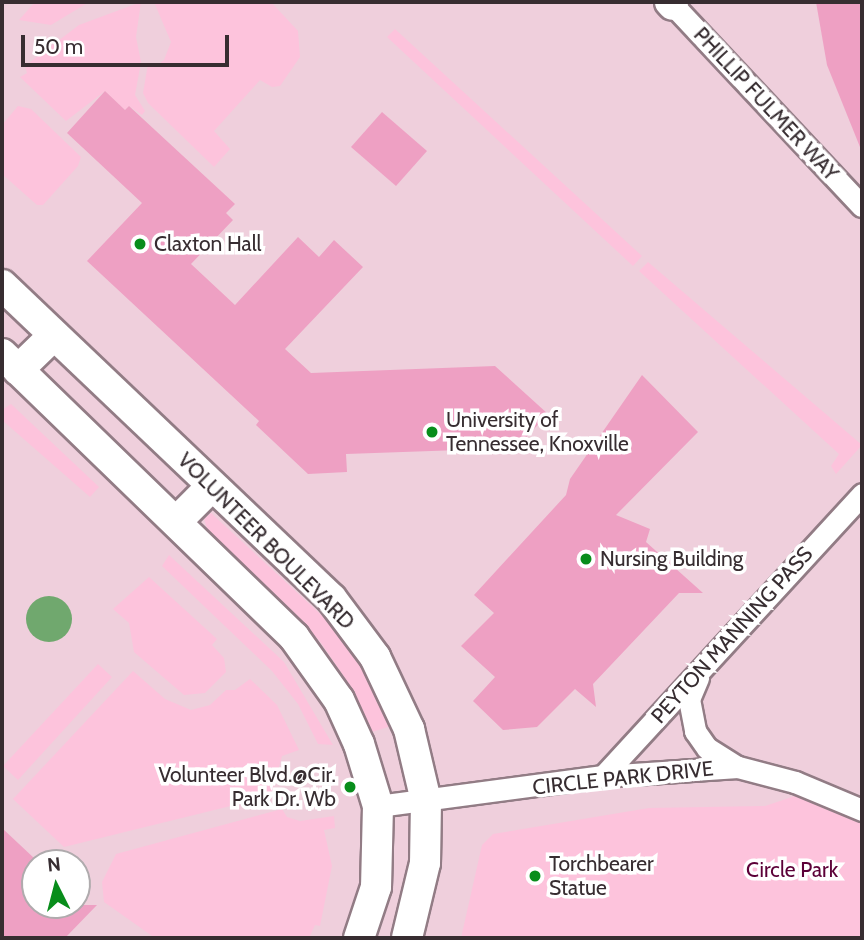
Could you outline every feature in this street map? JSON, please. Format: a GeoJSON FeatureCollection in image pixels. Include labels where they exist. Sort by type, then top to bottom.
{"type":"FeatureCollection","features":[{"type":"Feature","properties":{"kind":"street","name":"PHILLIP FULMER WAY"},"geometry":{"type":"LineString","coordinates":[[671,3],[862,206]]}},
{"type":"Feature","properties":{"kind":"street","name":"VOLUNTEER BOULEVARD"},"geometry":{"type":"LineString","coordinates":[[2,285],[355,625],[409,729],[426,801],[425,863],[407,938]]}},
{"type":"Feature","properties":{"kind":"street"},"geometry":{"type":"LineString","coordinates":[[54,335],[10,362],[294,637],[320,668],[359,744],[378,806],[376,887],[359,938]]}},
{"type":"Feature","properties":{"kind":"street"},"geometry":{"type":"LineString","coordinates":[[176,522],[212,486]]}},
{"type":"Feature","properties":{"kind":"street","name":"PEYTON MANNING PASS"},"geometry":{"type":"LineString","coordinates":[[603,776],[862,494]]}},
{"type":"Feature","properties":{"kind":"street"},"geometry":{"type":"LineString","coordinates":[[701,670],[689,699],[689,715],[707,748],[738,767]]}},
{"type":"Feature","properties":{"kind":"street","name":"CIRCLE PARK DRIVE"},"geometry":{"type":"LineString","coordinates":[[378,806],[603,776],[738,767],[795,782],[862,810]]}},
{"type":"Feature","properties":{"kind":"shaded area","name":"University of Tennessee, Knoxville"},"geometry":{"type":"Polygon","coordinates":[[[2,2],[862,2],[862,938],[2,938],[2,2]]]}},
{"type":"Feature","properties":{"kind":"shaded area"},"geometry":{"type":"Polygon","coordinates":[[[49,596],[66,602],[72,619],[66,636],[49,642],[32,636],[26,619],[32,602],[49,596]]]}},
{"type":"Feature","properties":{"kind":"green space"},"geometry":{"type":"Polygon","coordinates":[[[35,2],[89,2],[51,25],[19,20],[35,2]]]}},
{"type":"Feature","properties":{"kind":"green space"},"geometry":{"type":"Polygon","coordinates":[[[141,2],[136,37],[141,62],[135,95],[145,111],[142,115],[129,106],[125,110],[105,91],[66,121],[20,77],[27,73],[25,66],[79,25],[141,2]]]}},
{"type":"Feature","properties":{"kind":"green space"},"geometry":{"type":"Polygon","coordinates":[[[154,2],[271,2],[298,31],[300,57],[280,86],[272,87],[260,80],[214,131],[230,149],[214,167],[148,103],[143,93],[148,64],[155,67],[164,60],[171,42],[154,2]]]}},
{"type":"Feature","properties":{"kind":"green space"},"geometry":{"type":"Polygon","coordinates":[[[395,29],[642,256],[633,266],[387,37],[395,29]]]}},
{"type":"Feature","properties":{"kind":"green space"},"geometry":{"type":"Polygon","coordinates":[[[18,106],[31,109],[81,157],[78,166],[43,205],[37,205],[2,174],[2,125],[18,106]]]}},
{"type":"Feature","properties":{"kind":"green space"},"geometry":{"type":"Polygon","coordinates":[[[648,262],[862,445],[836,474],[831,466],[839,454],[639,271],[648,262]]]}},
{"type":"Feature","properties":{"kind":"green space"},"geometry":{"type":"Polygon","coordinates":[[[11,404],[99,487],[90,497],[2,420],[2,410],[11,404]]]}},
{"type":"Feature","properties":{"kind":"green space"},"geometry":{"type":"Polygon","coordinates":[[[211,513],[330,623],[362,666],[391,726],[372,732],[353,690],[319,640],[208,531],[204,519],[211,513]]]}},
{"type":"Feature","properties":{"kind":"green space"},"geometry":{"type":"Polygon","coordinates":[[[169,555],[284,662],[333,745],[318,744],[298,704],[272,671],[162,566],[169,555]]]}},
{"type":"Feature","properties":{"kind":"green space"},"geometry":{"type":"Polygon","coordinates":[[[149,577],[217,639],[212,645],[224,658],[226,672],[205,693],[184,695],[134,652],[129,623],[113,609],[149,577]]]}},
{"type":"Feature","properties":{"kind":"green space"},"geometry":{"type":"Polygon","coordinates":[[[98,664],[112,677],[18,780],[3,766],[98,664]]]}},
{"type":"Feature","properties":{"kind":"green space"},"geometry":{"type":"Polygon","coordinates":[[[133,671],[165,699],[191,710],[210,705],[226,690],[235,690],[250,679],[277,705],[299,750],[282,756],[271,796],[64,847],[13,799],[133,671]]]}},
{"type":"Feature","properties":{"kind":"green space","name":"Circle Park"},"geometry":{"type":"Polygon","coordinates":[[[798,795],[862,823],[862,938],[461,938],[482,845],[493,834],[649,808],[765,806],[798,795]]]}},
{"type":"Feature","properties":{"kind":"green space"},"geometry":{"type":"Polygon","coordinates":[[[282,809],[287,817],[300,821],[334,816],[335,828],[324,830],[332,866],[320,926],[315,925],[310,936],[314,938],[155,938],[104,902],[102,882],[116,854],[282,809]]]}},
{"type":"Feature","properties":{"kind":"building"},"geometry":{"type":"Polygon","coordinates":[[[816,2],[862,2],[862,152],[827,65],[816,2]]]}},
{"type":"Feature","properties":{"kind":"building"},"geometry":{"type":"Polygon","coordinates":[[[105,91],[125,110],[129,106],[235,204],[226,213],[233,220],[191,264],[235,305],[298,237],[319,257],[334,240],[363,267],[285,349],[311,373],[495,366],[548,414],[516,448],[346,454],[347,472],[308,474],[256,425],[259,421],[87,261],[142,203],[67,133],[105,91]]]}},
{"type":"Feature","properties":{"kind":"building"},"geometry":{"type":"Polygon","coordinates":[[[382,112],[427,151],[396,186],[351,147],[382,112]]]}},
{"type":"Feature","properties":{"kind":"building","name":"Nursing Building"},"geometry":{"type":"Polygon","coordinates":[[[642,375],[698,432],[616,515],[650,529],[646,542],[703,593],[679,593],[593,684],[596,707],[575,689],[537,727],[503,730],[473,701],[495,677],[461,646],[494,613],[474,595],[566,495],[570,479],[642,375]]]}},
{"type":"Feature","properties":{"kind":"building"},"geometry":{"type":"Polygon","coordinates":[[[2,828],[24,849],[21,849],[21,919],[83,919],[65,938],[2,938],[2,828]]]}},
{"type":"Feature","properties":{"kind":"place","name":"Claxton Hall"},"geometry":{"type":"Point","coordinates":[140,244]}},
{"type":"Feature","properties":{"kind":"place","name":"University of Tennessee, Knoxville"},"geometry":{"type":"Point","coordinates":[432,432]}},
{"type":"Feature","properties":{"kind":"place","name":"Nursing Building"},"geometry":{"type":"Point","coordinates":[586,559]}},
{"type":"Feature","properties":{"kind":"place","name":"Volunteer Blvd.@Cir. Park Dr. Wb"},"geometry":{"type":"Point","coordinates":[350,787]}},
{"type":"Feature","properties":{"kind":"place","name":"Torchbearer Statue"},"geometry":{"type":"Point","coordinates":[535,876]}}]}
